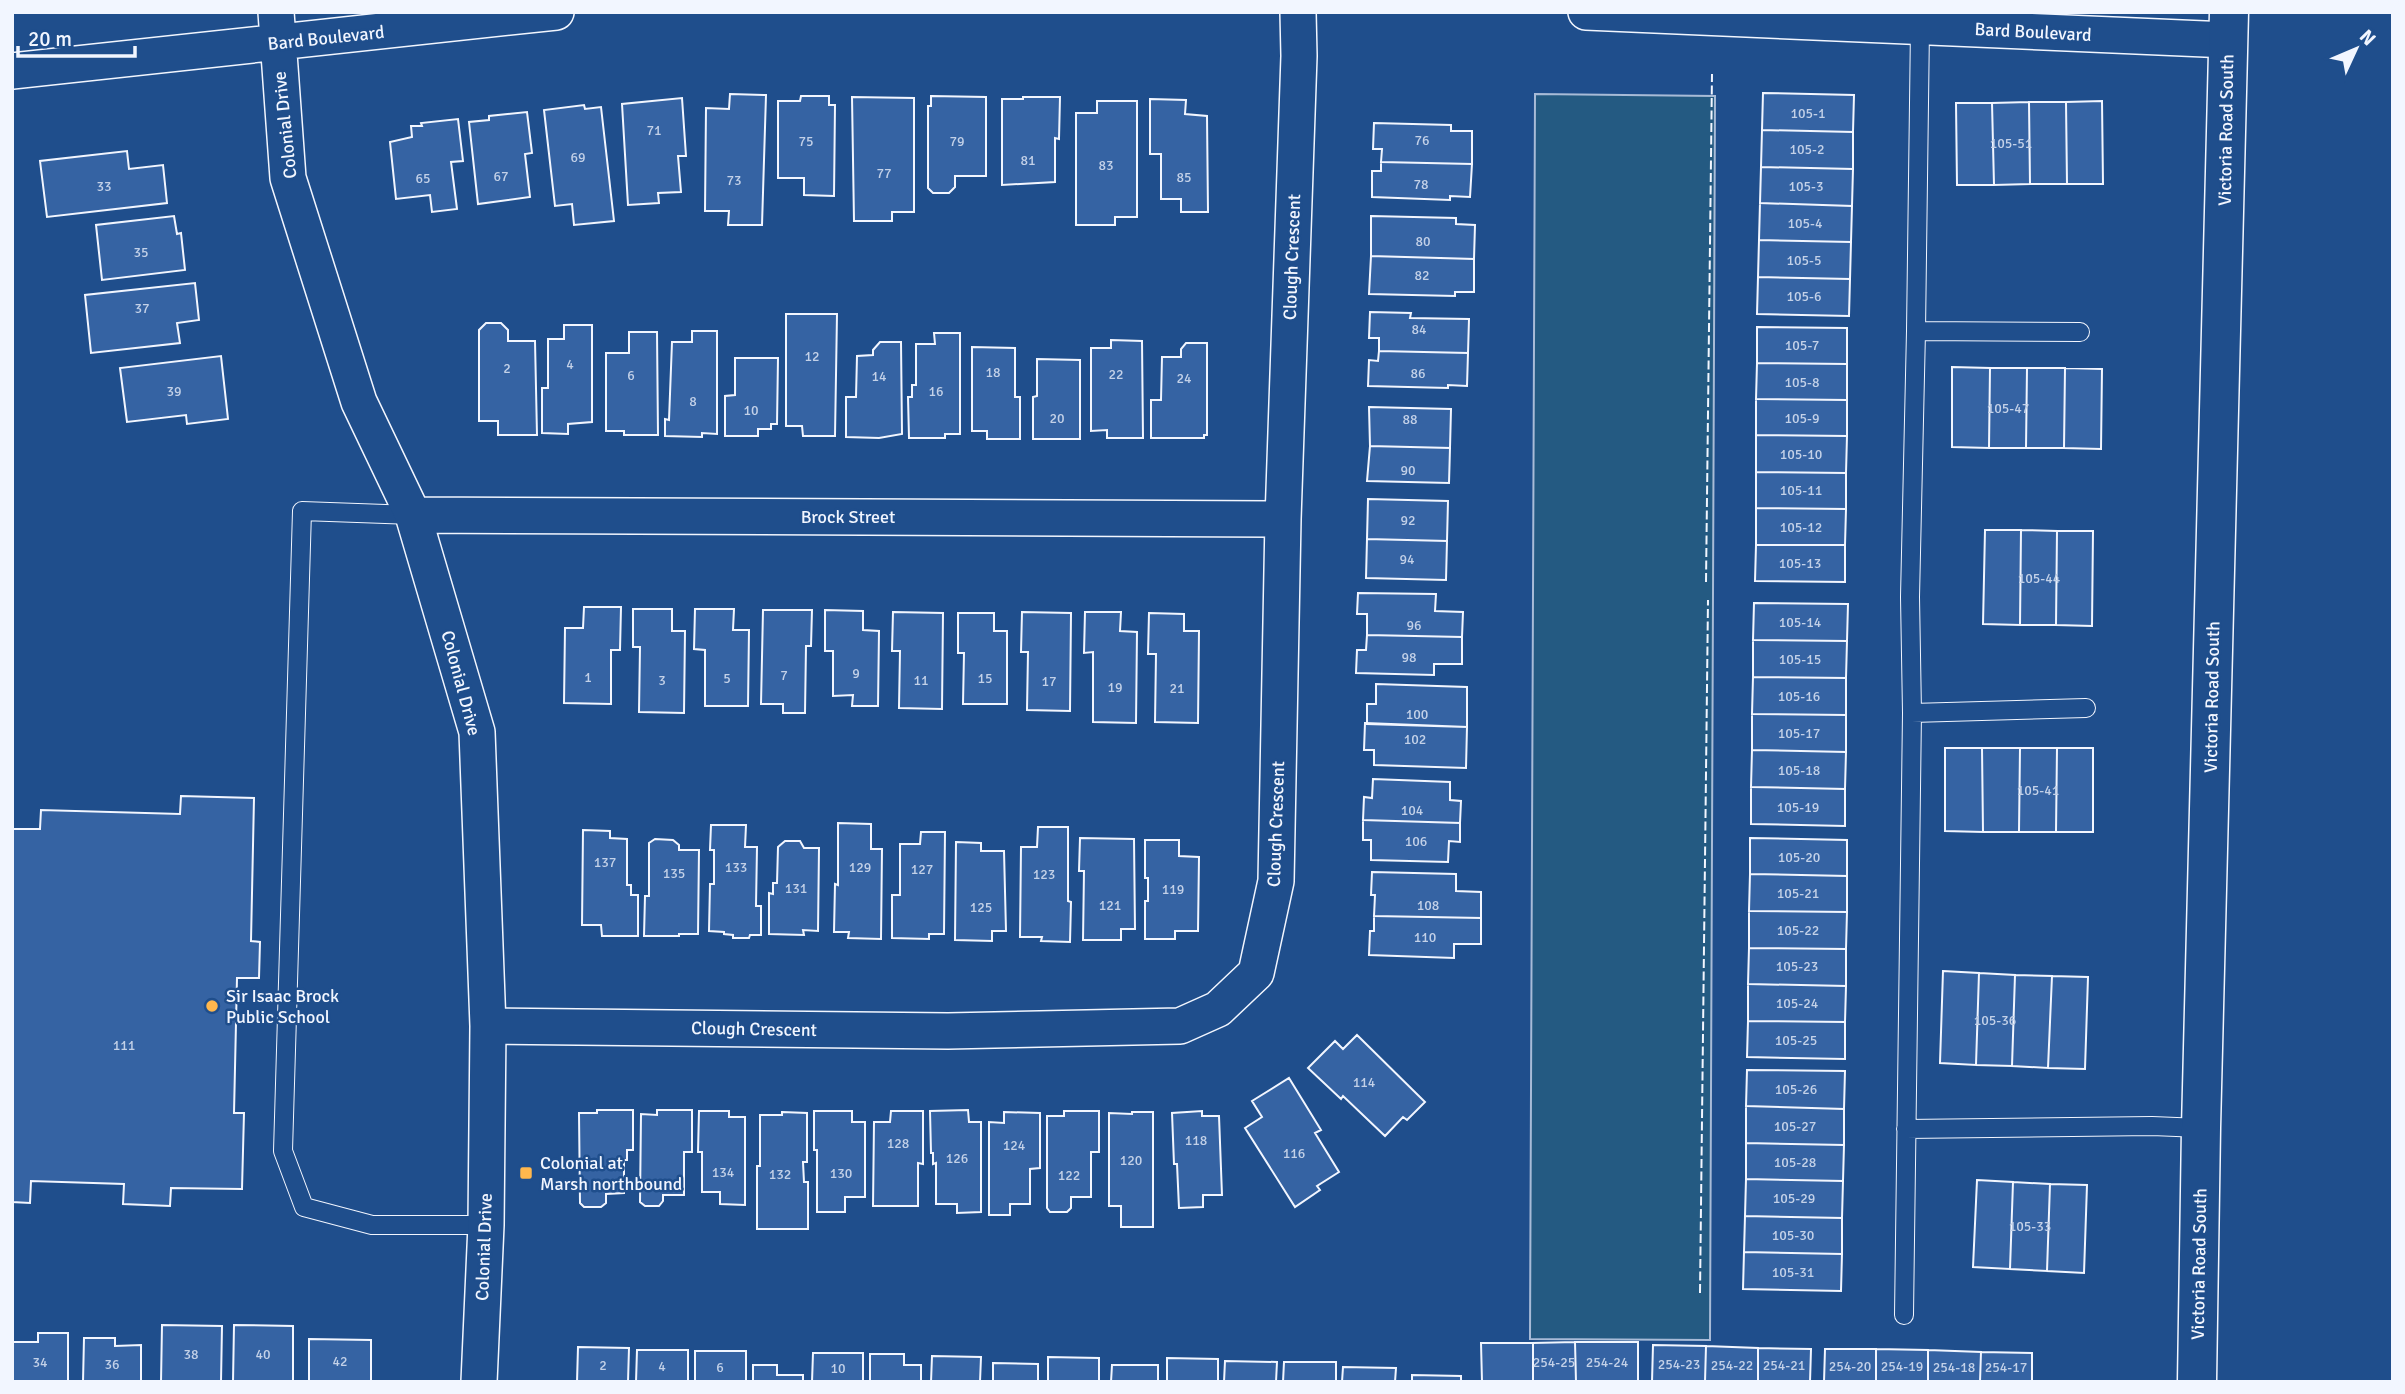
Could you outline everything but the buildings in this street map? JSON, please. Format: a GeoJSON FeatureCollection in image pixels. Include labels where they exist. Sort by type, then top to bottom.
{"type":"FeatureCollection","features":[{"type":"Feature","properties":{"kind":"main road","name":"Victoria Road South"},"geometry":{"type":"LineString","coordinates":[[2197,1382],[2229,26]]}},
{"type":"Feature","properties":{"kind":"street","name":"Bard Boulevard"},"geometry":{"type":"LineString","coordinates":[[12,71],[276,28],[556,12]]}},
{"type":"Feature","properties":{"kind":"street","name":"Clough Crescent"},"geometry":{"type":"LineString","coordinates":[[488,1026],[948,1031],[1101,1030],[1180,1026],[1218,1009],[1256,973],[1276,881],[1283,519],[1299,56],[1298,12]]}},
{"type":"Feature","properties":{"kind":"street","name":"Bard Boulevard"},"geometry":{"type":"LineString","coordinates":[[1586,12],[1805,17],[1920,27],[2229,26]]}},
{"type":"Feature","properties":{"kind":"street","name":"Colonial Drive"},"geometry":{"type":"LineString","coordinates":[[276,28],[288,178],[359,402],[413,515],[477,732],[488,1026],[486,1225],[479,1382]]}},
{"type":"Feature","properties":{"kind":"street","name":"Brock Street"},"geometry":{"type":"LineString","coordinates":[[413,515],[1283,519]]}},
{"type":"Feature","properties":{"kind":"lane"},"geometry":{"type":"LineString","coordinates":[[1904,1315],[1912,713],[1910,597],[1920,27]]}},
{"type":"Feature","properties":{"kind":"lane"},"geometry":{"type":"LineString","coordinates":[[1916,331],[2080,332]]}},
{"type":"Feature","properties":{"kind":"lane"},"geometry":{"type":"LineString","coordinates":[[413,515],[302,511],[283,1151],[304,1208],[372,1225],[486,1225]]}},
{"type":"Feature","properties":{"kind":"lane"},"geometry":{"type":"LineString","coordinates":[[1912,713],[2087,708]]}},
{"type":"Feature","properties":{"kind":"lane"},"geometry":{"type":"LineString","coordinates":[[1906,1129],[2152,1126],[2201,1128]]}},
{"type":"Feature","properties":{"kind":"shaded area"},"geometry":{"type":"Polygon","coordinates":[[[1535,94],[1715,96],[1710,1340],[1530,1339],[1535,94]]]}},
{"type":"Feature","properties":{"kind":"fence"},"geometry":{"type":"LineString","coordinates":[[1706,582],[1712,74]]}},
{"type":"Feature","properties":{"kind":"fence"},"geometry":{"type":"LineString","coordinates":[[1700,1293],[1708,600]]}},
{"type":"Feature","properties":{"kind":"place","name":"Sir Isaac Brock Public School"},"geometry":{"type":"Point","coordinates":[212,1006]}},
{"type":"Feature","properties":{"kind":"place","name":"Colonial at Marsh northbound"},"geometry":{"type":"Point","coordinates":[526,1173]}}]}
